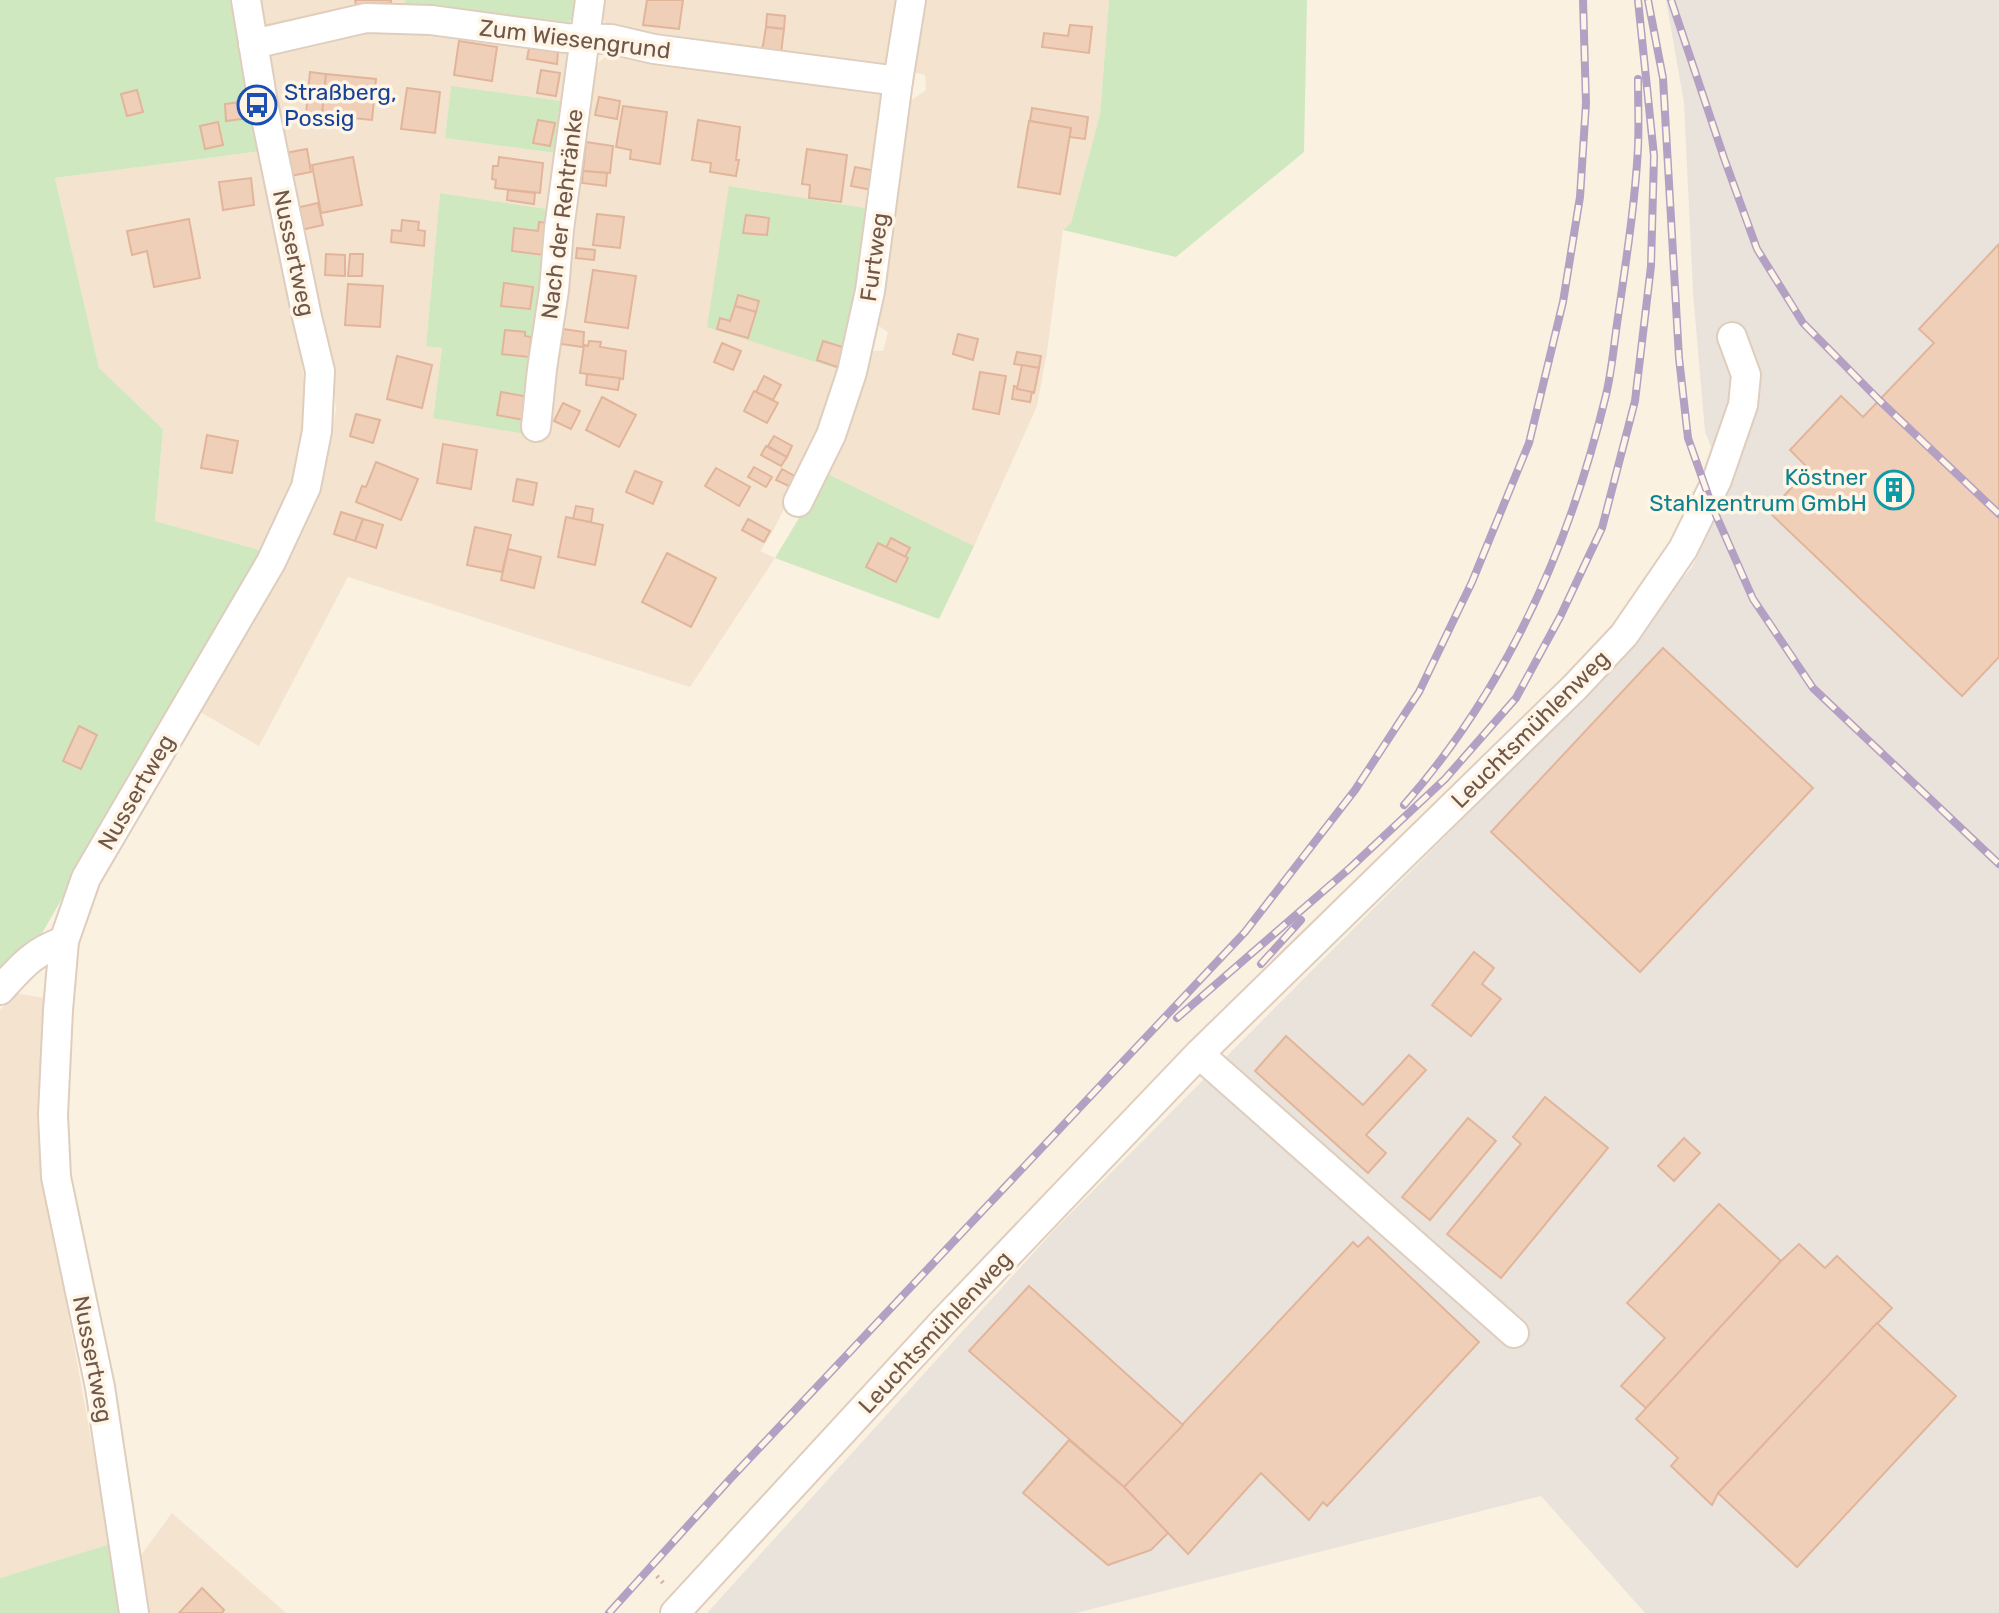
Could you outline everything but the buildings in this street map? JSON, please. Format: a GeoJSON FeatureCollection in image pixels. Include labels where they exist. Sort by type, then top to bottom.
{"type":"FeatureCollection","features":[{"type":"Feature","properties":{"kind":"street","name":"Nussertweg"},"geometry":{"type":"LineString","coordinates":[[134,1613],[100,1387],[56,1177],[53,1115],[58,1010],[64,942],[86,878],[271,562],[306,487],[317,431],[320,370],[271,142],[246,0]]}},
{"type":"Feature","properties":{"kind":"street","name":"Nach der Rehtränke"},"geometry":{"type":"LineString","coordinates":[[536,427],[590,0]]}},
{"type":"Feature","properties":{"kind":"street","name":"Furtweg"},"geometry":{"type":"LineString","coordinates":[[798,502],[831,435],[852,372],[870,291],[911,0]]}},
{"type":"Feature","properties":{"kind":"street","name":"Zum Wiesengrund"},"geometry":{"type":"LineString","coordinates":[[253,44],[366,18],[431,20],[565,38],[611,40],[654,49],[898,81]]}},
{"type":"Feature","properties":{"kind":"street","name":"Leuchtsmühlenweg"},"geometry":{"type":"LineString","coordinates":[[676,1613],[944,1321],[1199,1054],[1575,687],[1624,635],[1683,549],[1717,480],[1743,405],[1746,375],[1732,337]]}},
{"type":"Feature","properties":{"kind":"street"},"geometry":{"type":"LineString","coordinates":[[0,990],[28,960],[46,947],[64,942]]}},
{"type":"Feature","properties":{"kind":"street"},"geometry":{"type":"LineString","coordinates":[[1199,1054],[1514,1333]]}},
{"type":"Feature","properties":{"kind":"shaded area"},"geometry":{"type":"Polygon","coordinates":[[[255,0],[405,0],[405,12],[270,28],[261,26],[255,0]]]}},
{"type":"Feature","properties":{"kind":"shaded area"},"geometry":{"type":"Polygon","coordinates":[[[604,0],[904,0],[892,62],[880,67],[625,36],[610,29],[602,18],[604,0]]]}},
{"type":"Feature","properties":{"kind":"shaded area"},"geometry":{"type":"Polygon","coordinates":[[[923,0],[1109,0],[1100,114],[1071,223],[1063,230],[1037,406],[974,546],[826,473],[871,351],[883,351],[888,332],[877,325],[910,101],[926,90],[925,75],[913,72],[923,0]]]}},
{"type":"Feature","properties":{"kind":"shaded area"},"geometry":{"type":"Polygon","coordinates":[[[1666,0],[1999,0],[1999,1613],[1645,1613],[1541,1496],[1076,1613],[707,1613],[1057,1227],[1577,704],[1692,567],[1729,491],[1705,432],[1693,293],[1684,103],[1666,0]]]}},
{"type":"Feature","properties":{"kind":"shaded area"},"geometry":{"type":"Polygon","coordinates":[[[399,28],[561,43],[574,54],[568,102],[451,87],[445,138],[562,154],[554,210],[440,193],[426,345],[442,348],[433,417],[525,434],[592,68],[614,50],[875,88],[886,101],[872,209],[729,186],[844,371],[814,447],[772,533],[760,551],[775,558],[690,687],[348,577],[259,746],[195,709],[300,527],[327,456],[336,409],[330,360],[278,148],[271,51],[344,34],[399,28]]]}},
{"type":"Feature","properties":{"kind":"shaded area"},"geometry":{"type":"Polygon","coordinates":[[[261,151],[296,313],[307,407],[299,465],[263,551],[155,521],[163,429],[99,368],[55,178],[261,151]]]}},
{"type":"Feature","properties":{"kind":"shaded area"},"geometry":{"type":"Polygon","coordinates":[[[16,993],[49,999],[44,1143],[58,1258],[110,1544],[0,1578],[0,1010],[16,993]]]}},
{"type":"Feature","properties":{"kind":"shaded area"},"geometry":{"type":"Polygon","coordinates":[[[172,1513],[286,1613],[143,1613],[136,1562],[172,1513]]]}},
{"type":"Feature","properties":{"kind":"green space"},"geometry":{"type":"Polygon","coordinates":[[[0,0],[239,0],[261,151],[55,178],[99,368],[163,429],[155,521],[263,551],[34,947],[0,982],[0,0]]]}},
{"type":"Feature","properties":{"kind":"green space"},"geometry":{"type":"Polygon","coordinates":[[[405,0],[582,0],[580,14],[563,26],[405,12],[405,0]]]}},
{"type":"Feature","properties":{"kind":"green space"},"geometry":{"type":"Polygon","coordinates":[[[1109,0],[1307,0],[1304,152],[1176,257],[1063,230],[1071,223],[1100,114],[1109,0]]]}},
{"type":"Feature","properties":{"kind":"green space"},"geometry":{"type":"Polygon","coordinates":[[[451,86],[568,102],[562,154],[445,138],[451,86]]]}},
{"type":"Feature","properties":{"kind":"green space"},"geometry":{"type":"Polygon","coordinates":[[[729,186],[872,209],[844,371],[707,327],[729,186]]]}},
{"type":"Feature","properties":{"kind":"green space"},"geometry":{"type":"Polygon","coordinates":[[[440,193],[554,210],[525,434],[433,418],[442,348],[426,346],[440,193]]]}},
{"type":"Feature","properties":{"kind":"green space"},"geometry":{"type":"Polygon","coordinates":[[[826,473],[974,546],[939,619],[775,558],[826,473]]]}},
{"type":"Feature","properties":{"kind":"green space"},"geometry":{"type":"Polygon","coordinates":[[[110,1544],[122,1613],[0,1613],[0,1578],[110,1544]]]}},
{"type":"Feature","properties":{"kind":"railway"},"geometry":{"type":"LineString","coordinates":[[609,1613],[731,1478],[1245,932],[1355,790],[1419,692],[1472,582],[1529,443],[1563,302],[1580,197],[1586,103],[1583,0]]}},
{"type":"Feature","properties":{"kind":"railway"},"geometry":{"type":"LineString","coordinates":[[1177,1018],[1350,868],[1445,779],[1516,698],[1560,617],[1602,528],[1635,401],[1651,266],[1654,156],[1638,0]]}},
{"type":"Feature","properties":{"kind":"railway"},"geometry":{"type":"LineString","coordinates":[[1648,0],[1663,78],[1679,358],[1688,438],[1712,506],[1753,599],[1813,688],[1999,864]]}},
{"type":"Feature","properties":{"kind":"railway"},"geometry":{"type":"LineString","coordinates":[[1671,0],[1757,249],[1803,323],[1879,400],[1999,514]]}},
{"type":"Feature","properties":{"kind":"railway"},"geometry":{"type":"LineString","coordinates":[[1404,805],[1474,713],[1503,664],[1530,613],[1574,506],[1606,395],[1611,366],[1635,190],[1638,79]]}},
{"type":"Feature","properties":{"kind":"railway"},"geometry":{"type":"LineString","coordinates":[[1261,964],[1301,920]]}},
{"type":"Feature","properties":{"kind":"place","name":"Straßberg, Possig"},"geometry":{"type":"Point","coordinates":[257,105]}},
{"type":"Feature","properties":{"kind":"place","name":"Köstner Stahlzentrum GmbH"},"geometry":{"type":"Point","coordinates":[1894,490]}}]}
